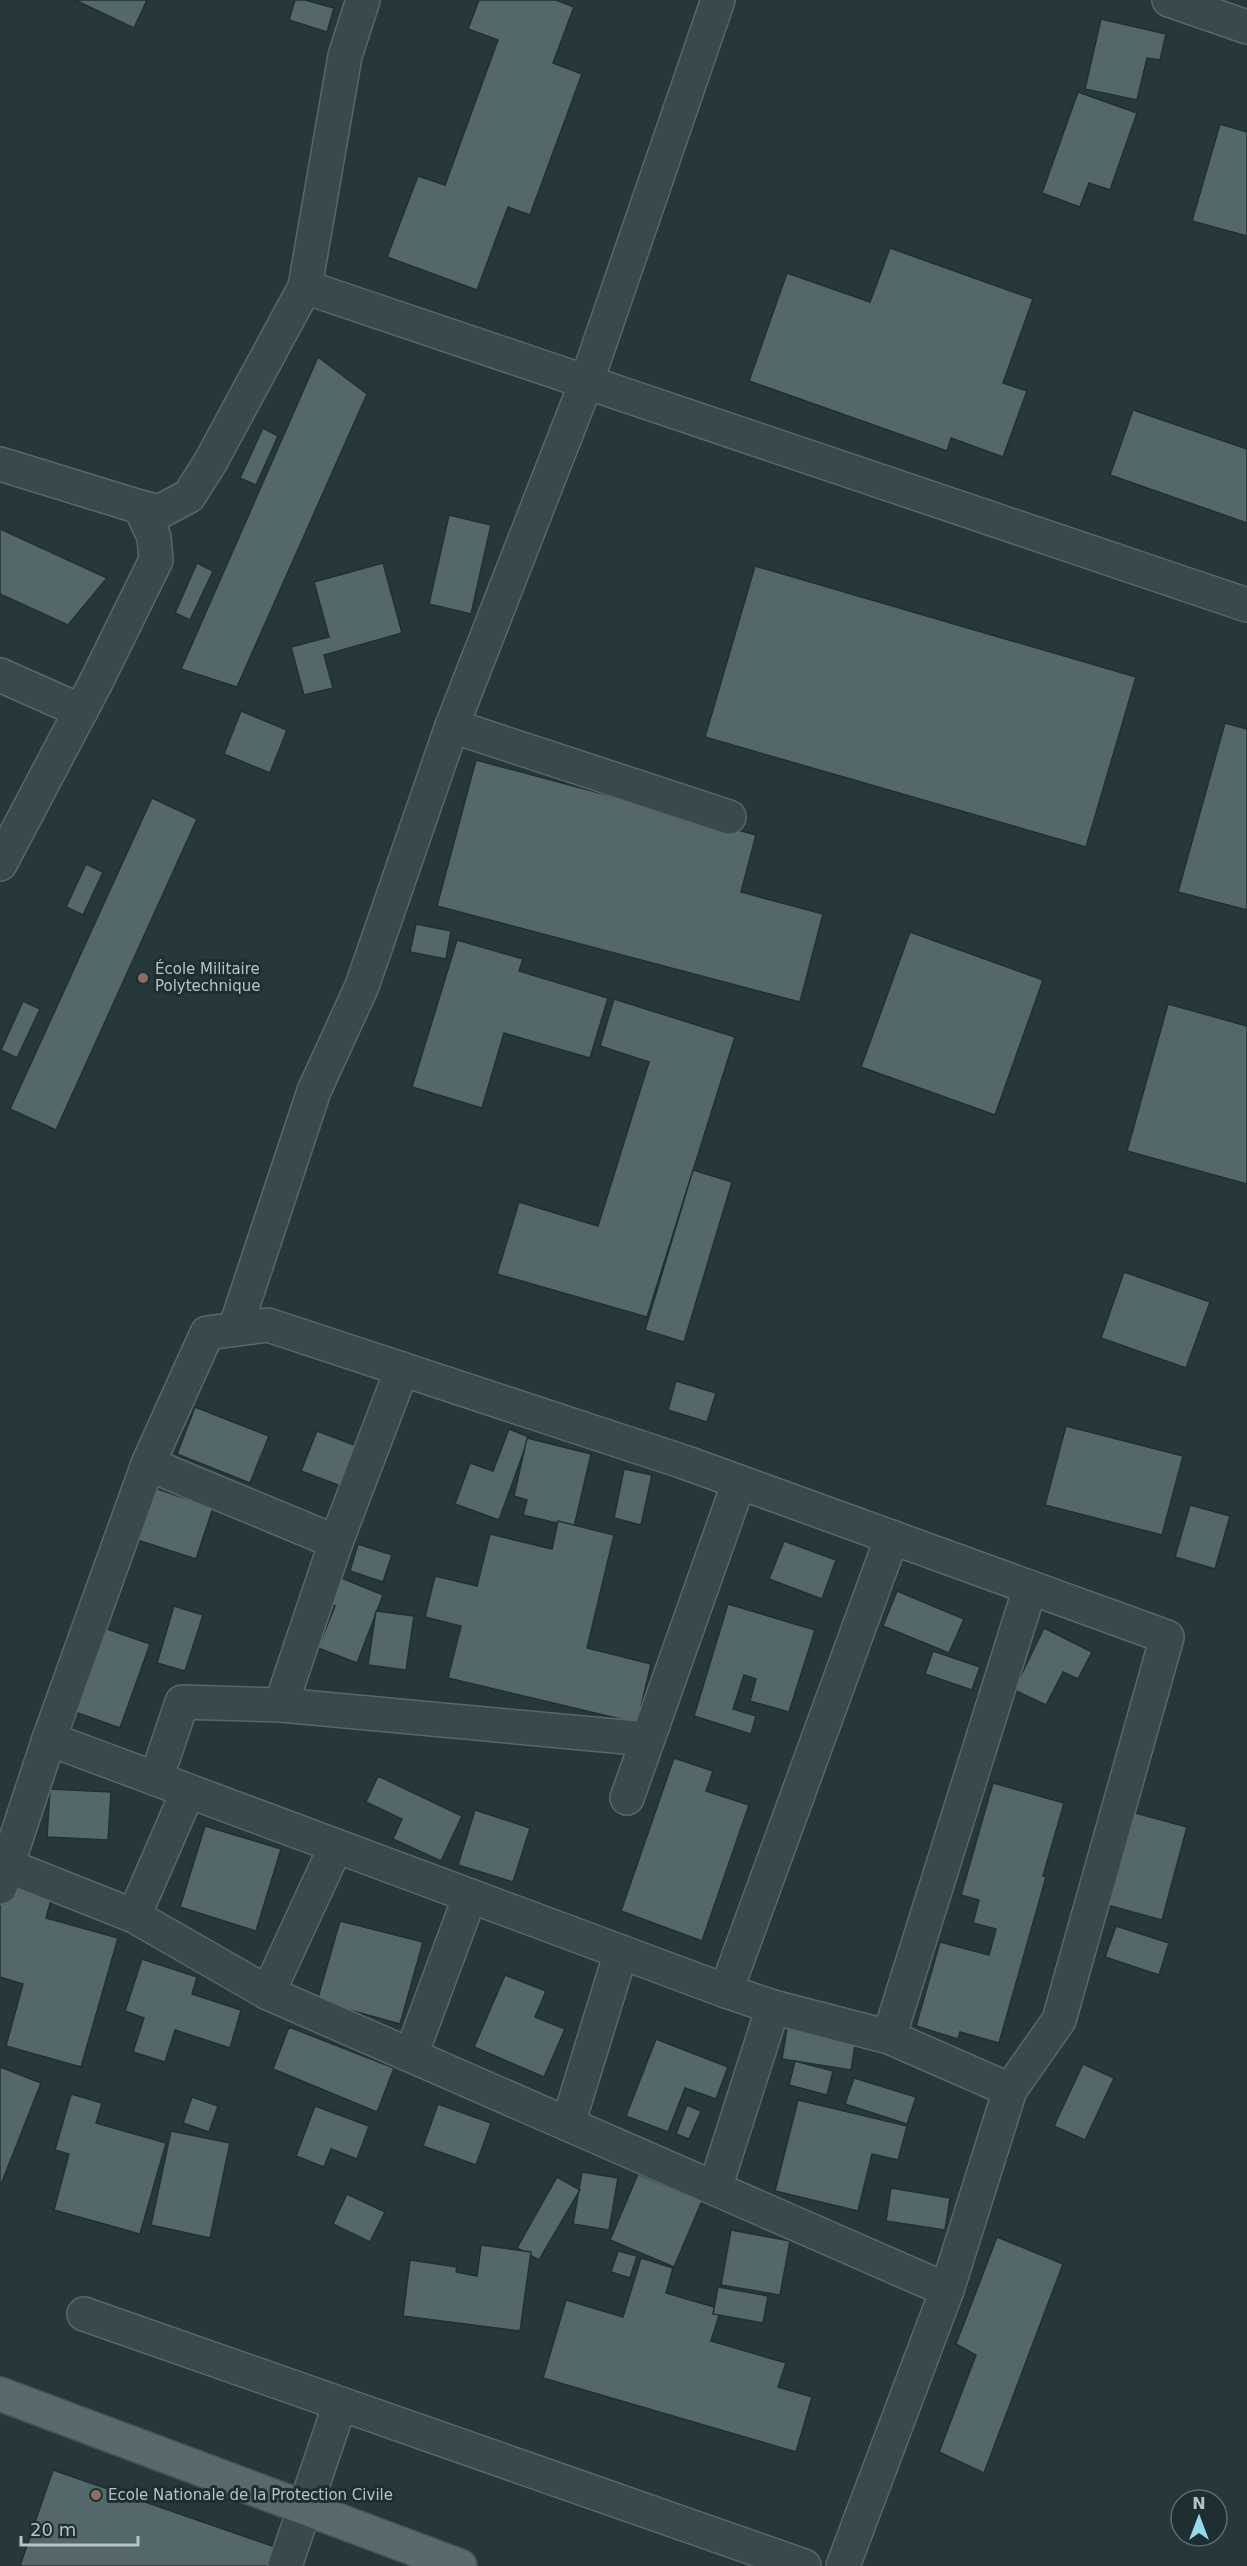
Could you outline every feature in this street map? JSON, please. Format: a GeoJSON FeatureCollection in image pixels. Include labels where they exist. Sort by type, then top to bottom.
{"type":"FeatureCollection","features":[{"type":"Feature","properties":{"kind":"main road"},"geometry":{"type":"LineString","coordinates":[[0,2394],[460,2566]]}},
{"type":"Feature","properties":{"kind":"street"},"geometry":{"type":"LineString","coordinates":[[0,464],[159,512],[189,496],[211,461],[305,287],[345,56],[363,0]]}},
{"type":"Feature","properties":{"kind":"street"},"geometry":{"type":"LineString","coordinates":[[235,1329],[314,1091],[362,986],[452,726],[586,382],[718,0]]}},
{"type":"Feature","properties":{"kind":"street"},"geometry":{"type":"LineString","coordinates":[[1169,0],[1247,27]]}},
{"type":"Feature","properties":{"kind":"street"},"geometry":{"type":"LineString","coordinates":[[305,287],[1247,605]]}},
{"type":"Feature","properties":{"kind":"street"},"geometry":{"type":"LineString","coordinates":[[0,864],[81,711],[156,560],[154,537],[140,507]]}},
{"type":"Feature","properties":{"kind":"street"},"geometry":{"type":"LineString","coordinates":[[0,675],[81,711]]}},
{"type":"Feature","properties":{"kind":"street"},"geometry":{"type":"LineString","coordinates":[[452,726],[729,817]]}},
{"type":"Feature","properties":{"kind":"street"},"geometry":{"type":"LineString","coordinates":[[843,2566],[947,2290],[1010,2090],[1059,2020],[1167,1637],[739,1482],[268,1325],[207,1333],[148,1464],[49,1739],[4,1876],[134,1916],[268,1993],[947,2290]]}},
{"type":"Feature","properties":{"kind":"street"},"geometry":{"type":"LineString","coordinates":[[281,1705],[336,1542],[402,1369]]}},
{"type":"Feature","properties":{"kind":"street"},"geometry":{"type":"LineString","coordinates":[[148,1464],[336,1542]]}},
{"type":"Feature","properties":{"kind":"street"},"geometry":{"type":"LineString","coordinates":[[627,1798],[739,1482]]}},
{"type":"Feature","properties":{"kind":"street"},"geometry":{"type":"LineString","coordinates":[[726,1991],[892,1537]]}},
{"type":"Feature","properties":{"kind":"street"},"geometry":{"type":"LineString","coordinates":[[889,2037],[1030,1588]]}},
{"type":"Feature","properties":{"kind":"street"},"geometry":{"type":"LineString","coordinates":[[156,1779],[182,1702],[281,1705],[647,1739]]}},
{"type":"Feature","properties":{"kind":"street"},"geometry":{"type":"LineString","coordinates":[[49,1739],[726,1991],[773,2007],[889,2037],[1010,2090]]}},
{"type":"Feature","properties":{"kind":"street"},"geometry":{"type":"LineString","coordinates":[[134,1916],[188,1791]]}},
{"type":"Feature","properties":{"kind":"street"},"geometry":{"type":"LineString","coordinates":[[268,1993],[336,1846]]}},
{"type":"Feature","properties":{"kind":"street"},"geometry":{"type":"LineString","coordinates":[[411,2055],[470,1896]]}},
{"type":"Feature","properties":{"kind":"street"},"geometry":{"type":"LineString","coordinates":[[568,2124],[621,1952]]}},
{"type":"Feature","properties":{"kind":"street"},"geometry":{"type":"LineString","coordinates":[[715,2188],[773,2007]]}},
{"type":"Feature","properties":{"kind":"street"},"geometry":{"type":"LineString","coordinates":[[84,2314],[804,2566]]}},
{"type":"Feature","properties":{"kind":"street"},"geometry":{"type":"LineString","coordinates":[[285,2566],[340,2404]]}},
{"type":"Feature","properties":{"kind":"building"},"geometry":{"type":"Polygon","coordinates":[[[75,0],[147,0],[134,28],[75,0]]]}},
{"type":"Feature","properties":{"kind":"building"},"geometry":{"type":"Polygon","coordinates":[[[295,0],[305,0],[334,8],[327,32],[289,20],[295,0]]]}},
{"type":"Feature","properties":{"kind":"building"},"geometry":{"type":"Polygon","coordinates":[[[479,0],[556,0],[574,7],[553,63],[582,74],[530,215],[508,207],[477,290],[387,257],[418,176],[445,185],[498,40],[468,29],[479,0]]]}},
{"type":"Feature","properties":{"kind":"building"},"geometry":{"type":"Polygon","coordinates":[[[1101,19],[1166,34],[1160,60],[1147,58],[1137,100],[1085,89],[1101,19]]]}},
{"type":"Feature","properties":{"kind":"building"},"geometry":{"type":"Polygon","coordinates":[[[1078,92],[1137,113],[1110,190],[1089,183],[1080,207],[1042,193],[1078,92]]]}},
{"type":"Feature","properties":{"kind":"building"},"geometry":{"type":"Polygon","coordinates":[[[1220,124],[1247,132],[1247,236],[1192,221],[1220,124]]]}},
{"type":"Feature","properties":{"kind":"building"},"geometry":{"type":"Polygon","coordinates":[[[890,248],[1033,299],[1003,383],[1027,391],[1003,457],[951,438],[947,451],[749,381],[787,273],[870,302],[890,248]]]}},
{"type":"Feature","properties":{"kind":"building"},"geometry":{"type":"Polygon","coordinates":[[[318,357],[367,394],[237,687],[181,669],[318,357]]]}},
{"type":"Feature","properties":{"kind":"building"},"geometry":{"type":"Polygon","coordinates":[[[1133,410],[1247,449],[1247,523],[1110,475],[1133,410]]]}},
{"type":"Feature","properties":{"kind":"building"},"geometry":{"type":"Polygon","coordinates":[[[263,428],[278,436],[256,485],[240,478],[263,428]]]}},
{"type":"Feature","properties":{"kind":"building"},"geometry":{"type":"Polygon","coordinates":[[[449,515],[491,525],[471,614],[429,604],[449,515]]]}},
{"type":"Feature","properties":{"kind":"building"},"geometry":{"type":"Polygon","coordinates":[[[0,529],[107,578],[68,625],[0,594],[0,529]]]}},
{"type":"Feature","properties":{"kind":"building"},"geometry":{"type":"Polygon","coordinates":[[[197,563],[213,571],[190,620],[175,613],[197,563]]]}},
{"type":"Feature","properties":{"kind":"building"},"geometry":{"type":"Polygon","coordinates":[[[383,563],[402,633],[324,655],[333,688],[304,695],[291,647],[329,637],[314,582],[383,563]]]}},
{"type":"Feature","properties":{"kind":"building"},"geometry":{"type":"Polygon","coordinates":[[[755,566],[1136,677],[1086,847],[705,737],[755,566]]]}},
{"type":"Feature","properties":{"kind":"building"},"geometry":{"type":"Polygon","coordinates":[[[241,711],[287,730],[270,773],[224,754],[241,711]]]}},
{"type":"Feature","properties":{"kind":"building"},"geometry":{"type":"Polygon","coordinates":[[[1225,723],[1247,729],[1247,910],[1178,892],[1225,723]]]}},
{"type":"Feature","properties":{"kind":"building"},"geometry":{"type":"Polygon","coordinates":[[[476,760],[756,835],[741,892],[823,914],[800,1002],[437,906],[476,760]]]}},
{"type":"Feature","properties":{"kind":"building"},"geometry":{"type":"Polygon","coordinates":[[[152,798],[197,819],[56,1130],[10,1109],[152,798]]]}},
{"type":"Feature","properties":{"kind":"building"},"geometry":{"type":"Polygon","coordinates":[[[86,864],[103,872],[83,915],[66,907],[86,864]]]}},
{"type":"Feature","properties":{"kind":"building"},"geometry":{"type":"Polygon","coordinates":[[[416,924],[451,931],[446,959],[410,952],[416,924]]]}},
{"type":"Feature","properties":{"kind":"building"},"geometry":{"type":"Polygon","coordinates":[[[910,932],[1043,980],[995,1115],[861,1067],[910,932]]]}},
{"type":"Feature","properties":{"kind":"building"},"geometry":{"type":"Polygon","coordinates":[[[457,940],[523,959],[519,971],[608,998],[590,1058],[504,1033],[482,1108],[412,1087],[457,940]]]}},
{"type":"Feature","properties":{"kind":"building"},"geometry":{"type":"Polygon","coordinates":[[[614,999],[735,1037],[647,1317],[497,1274],[519,1202],[598,1226],[649,1062],[600,1046],[614,999]]]}},
{"type":"Feature","properties":{"kind":"building"},"geometry":{"type":"Polygon","coordinates":[[[23,1001],[40,1009],[17,1058],[1,1050],[23,1001]]]}},
{"type":"Feature","properties":{"kind":"building"},"geometry":{"type":"Polygon","coordinates":[[[1168,1004],[1247,1026],[1247,1184],[1127,1151],[1168,1004]]]}},
{"type":"Feature","properties":{"kind":"building"},"geometry":{"type":"Polygon","coordinates":[[[693,1170],[732,1182],[684,1342],[645,1330],[693,1170]]]}},
{"type":"Feature","properties":{"kind":"building"},"geometry":{"type":"Polygon","coordinates":[[[1124,1272],[1210,1302],[1186,1368],[1101,1338],[1124,1272]]]}},
{"type":"Feature","properties":{"kind":"building"},"geometry":{"type":"Polygon","coordinates":[[[676,1381],[716,1393],[707,1422],[668,1410],[676,1381]]]}},
{"type":"Feature","properties":{"kind":"building"},"geometry":{"type":"Polygon","coordinates":[[[195,1407],[269,1436],[250,1483],[177,1454],[195,1407]]]}},
{"type":"Feature","properties":{"kind":"building"},"geometry":{"type":"Polygon","coordinates":[[[1066,1426],[1183,1456],[1162,1535],[1045,1505],[1066,1426]]]}},
{"type":"Feature","properties":{"kind":"building"},"geometry":{"type":"Polygon","coordinates":[[[509,1429],[529,1437],[499,1520],[455,1504],[470,1463],[493,1471],[509,1429]]]}},
{"type":"Feature","properties":{"kind":"building"},"geometry":{"type":"Polygon","coordinates":[[[317,1431],[362,1448],[346,1488],[301,1471],[317,1431]]]}},
{"type":"Feature","properties":{"kind":"building"},"geometry":{"type":"Polygon","coordinates":[[[527,1438],[591,1454],[574,1527],[523,1515],[527,1500],[514,1496],[527,1438]]]}},
{"type":"Feature","properties":{"kind":"building"},"geometry":{"type":"Polygon","coordinates":[[[624,1469],[652,1475],[641,1525],[614,1518],[624,1469]]]}},
{"type":"Feature","properties":{"kind":"building"},"geometry":{"type":"Polygon","coordinates":[[[146,1485],[213,1508],[196,1559],[128,1537],[146,1485]]]}},
{"type":"Feature","properties":{"kind":"building"},"geometry":{"type":"Polygon","coordinates":[[[1190,1505],[1230,1516],[1215,1569],[1175,1557],[1190,1505]]]}},
{"type":"Feature","properties":{"kind":"building"},"geometry":{"type":"Polygon","coordinates":[[[558,1521],[614,1535],[587,1648],[651,1664],[637,1723],[448,1678],[461,1626],[425,1617],[435,1576],[477,1586],[490,1534],[552,1549],[558,1521]]]}},
{"type":"Feature","properties":{"kind":"building"},"geometry":{"type":"Polygon","coordinates":[[[784,1541],[836,1560],[822,1599],[769,1579],[784,1541]]]}},
{"type":"Feature","properties":{"kind":"building"},"geometry":{"type":"Polygon","coordinates":[[[358,1544],[392,1555],[383,1582],[350,1571],[358,1544]]]}},
{"type":"Feature","properties":{"kind":"building"},"geometry":{"type":"Polygon","coordinates":[[[334,1575],[383,1595],[357,1663],[318,1648],[335,1606],[324,1602],[334,1575]]]}},
{"type":"Feature","properties":{"kind":"building"},"geometry":{"type":"Polygon","coordinates":[[[897,1591],[964,1619],[949,1653],[883,1626],[897,1591]]]}},
{"type":"Feature","properties":{"kind":"building"},"geometry":{"type":"Polygon","coordinates":[[[728,1604],[815,1630],[789,1712],[750,1701],[756,1679],[744,1675],[733,1709],[756,1716],[751,1734],[694,1716],[728,1604]]]}},
{"type":"Feature","properties":{"kind":"building"},"geometry":{"type":"Polygon","coordinates":[[[174,1606],[203,1615],[185,1671],[157,1663],[174,1606]]]}},
{"type":"Feature","properties":{"kind":"building"},"geometry":{"type":"Polygon","coordinates":[[[376,1611],[414,1616],[406,1670],[368,1665],[376,1611]]]}},
{"type":"Feature","properties":{"kind":"building"},"geometry":{"type":"Polygon","coordinates":[[[104,1628],[150,1644],[120,1728],[75,1712],[104,1628]]]}},
{"type":"Feature","properties":{"kind":"building"},"geometry":{"type":"Polygon","coordinates":[[[1044,1628],[1092,1652],[1078,1679],[1063,1672],[1046,1705],[1014,1690],[1044,1628]]]}},
{"type":"Feature","properties":{"kind":"building"},"geometry":{"type":"Polygon","coordinates":[[[933,1651],[980,1667],[972,1690],[925,1674],[933,1651]]]}},
{"type":"Feature","properties":{"kind":"building"},"geometry":{"type":"Polygon","coordinates":[[[674,1758],[713,1771],[706,1791],[749,1805],[702,1941],[621,1911],[674,1758]]]}},
{"type":"Feature","properties":{"kind":"building"},"geometry":{"type":"Polygon","coordinates":[[[378,1776],[462,1816],[441,1861],[393,1839],[402,1819],[366,1802],[378,1776]]]}},
{"type":"Feature","properties":{"kind":"building"},"geometry":{"type":"Polygon","coordinates":[[[993,1783],[1064,1803],[1043,1876],[1046,1877],[999,2043],[960,2032],[958,2039],[916,2026],[940,1942],[989,1955],[996,1929],[973,1923],[979,1900],[961,1895],[993,1783]]]}},
{"type":"Feature","properties":{"kind":"building"},"geometry":{"type":"Polygon","coordinates":[[[50,1789],[111,1792],[108,1840],[47,1837],[50,1789]]]}},
{"type":"Feature","properties":{"kind":"building"},"geometry":{"type":"Polygon","coordinates":[[[475,1810],[530,1828],[513,1882],[458,1865],[475,1810]]]}},
{"type":"Feature","properties":{"kind":"building"},"geometry":{"type":"Polygon","coordinates":[[[1132,1812],[1187,1827],[1162,1920],[1107,1905],[1132,1812]]]}},
{"type":"Feature","properties":{"kind":"building"},"geometry":{"type":"Polygon","coordinates":[[[205,1826],[281,1849],[256,1931],[180,1907],[205,1826]]]}},
{"type":"Feature","properties":{"kind":"building"},"geometry":{"type":"Polygon","coordinates":[[[8,1876],[54,1889],[46,1918],[118,1938],[81,2067],[6,2046],[23,1984],[0,1977],[0,1903],[8,1876]]]}},
{"type":"Feature","properties":{"kind":"building"},"geometry":{"type":"Polygon","coordinates":[[[340,1921],[423,1942],[400,2024],[317,2001],[340,1921]]]}},
{"type":"Feature","properties":{"kind":"building"},"geometry":{"type":"Polygon","coordinates":[[[1116,1926],[1169,1943],[1159,1975],[1105,1957],[1116,1926]]]}},
{"type":"Feature","properties":{"kind":"building"},"geometry":{"type":"Polygon","coordinates":[[[142,1959],[197,1977],[192,1994],[241,2010],[230,2048],[175,2030],[165,2062],[133,2052],[144,2018],[125,2011],[142,1959]]]}},
{"type":"Feature","properties":{"kind":"building"},"geometry":{"type":"Polygon","coordinates":[[[505,1975],[546,1991],[535,2017],[565,2029],[544,2077],[474,2047],[505,1975]]]}},
{"type":"Feature","properties":{"kind":"building"},"geometry":{"type":"Polygon","coordinates":[[[788,2022],[857,2033],[851,2070],[782,2059],[788,2022]]]}},
{"type":"Feature","properties":{"kind":"building"},"geometry":{"type":"Polygon","coordinates":[[[289,2027],[394,2068],[377,2112],[273,2069],[289,2027]]]}},
{"type":"Feature","properties":{"kind":"building"},"geometry":{"type":"Polygon","coordinates":[[[656,2039],[728,2067],[716,2099],[685,2088],[668,2132],[626,2116],[656,2039]]]}},
{"type":"Feature","properties":{"kind":"building"},"geometry":{"type":"Polygon","coordinates":[[[795,2061],[833,2071],[827,2095],[789,2085],[795,2061]]]}},
{"type":"Feature","properties":{"kind":"building"},"geometry":{"type":"Polygon","coordinates":[[[1083,2064],[1114,2078],[1085,2140],[1054,2126],[1083,2064]]]}},
{"type":"Feature","properties":{"kind":"building"},"geometry":{"type":"Polygon","coordinates":[[[0,2067],[41,2083],[0,2187],[0,2067]]]}},
{"type":"Feature","properties":{"kind":"building"},"geometry":{"type":"Polygon","coordinates":[[[854,2078],[916,2097],[907,2124],[845,2104],[854,2078]]]}},
{"type":"Feature","properties":{"kind":"building"},"geometry":{"type":"Polygon","coordinates":[[[71,2094],[102,2103],[96,2123],[166,2143],[140,2234],[54,2210],[69,2154],[55,2150],[71,2094]]]}},
{"type":"Feature","properties":{"kind":"building"},"geometry":{"type":"Polygon","coordinates":[[[192,2097],[218,2106],[209,2132],[183,2123],[192,2097]]]}},
{"type":"Feature","properties":{"kind":"building"},"geometry":{"type":"Polygon","coordinates":[[[798,2100],[907,2126],[898,2160],[872,2154],[858,2211],[775,2191],[798,2100]]]}},
{"type":"Feature","properties":{"kind":"building"},"geometry":{"type":"Polygon","coordinates":[[[438,2104],[491,2123],[476,2165],[423,2146],[438,2104]]]}},
{"type":"Feature","properties":{"kind":"building"},"geometry":{"type":"Polygon","coordinates":[[[687,2105],[701,2111],[689,2139],[676,2134],[687,2105]]]}},
{"type":"Feature","properties":{"kind":"building"},"geometry":{"type":"Polygon","coordinates":[[[315,2106],[369,2126],[357,2159],[331,2149],[324,2167],[296,2156],[315,2106]]]}},
{"type":"Feature","properties":{"kind":"building"},"geometry":{"type":"Polygon","coordinates":[[[171,2131],[230,2143],[210,2238],[151,2225],[171,2131]]]}},
{"type":"Feature","properties":{"kind":"building"},"geometry":{"type":"Polygon","coordinates":[[[582,2172],[618,2178],[609,2230],[573,2224],[582,2172]]]}},
{"type":"Feature","properties":{"kind":"building"},"geometry":{"type":"Polygon","coordinates":[[[638,2174],[702,2201],[674,2267],[610,2240],[638,2174]]]}},
{"type":"Feature","properties":{"kind":"building"},"geometry":{"type":"Polygon","coordinates":[[[557,2177],[580,2190],[539,2260],[517,2248],[557,2177]]]}},
{"type":"Feature","properties":{"kind":"building"},"geometry":{"type":"Polygon","coordinates":[[[891,2188],[950,2198],[945,2230],[886,2221],[891,2188]]]}},
{"type":"Feature","properties":{"kind":"building"},"geometry":{"type":"Polygon","coordinates":[[[347,2194],[385,2212],[370,2242],[333,2224],[347,2194]]]}},
{"type":"Feature","properties":{"kind":"building"},"geometry":{"type":"Polygon","coordinates":[[[731,2230],[790,2241],[780,2295],[721,2285],[731,2230]]]}},
{"type":"Feature","properties":{"kind":"building"},"geometry":{"type":"Polygon","coordinates":[[[997,2237],[1063,2264],[984,2473],[939,2452],[976,2355],[956,2344],[997,2237]]]}},
{"type":"Feature","properties":{"kind":"building"},"geometry":{"type":"Polygon","coordinates":[[[481,2245],[531,2252],[520,2331],[403,2316],[410,2260],[457,2267],[456,2272],[477,2276],[481,2245]]]}},
{"type":"Feature","properties":{"kind":"building"},"geometry":{"type":"Polygon","coordinates":[[[618,2251],[637,2256],[630,2278],[611,2272],[618,2251]]]}},
{"type":"Feature","properties":{"kind":"building"},"geometry":{"type":"Polygon","coordinates":[[[641,2258],[673,2268],[666,2293],[721,2309],[711,2341],[786,2363],[778,2387],[812,2397],[796,2452],[543,2378],[566,2300],[623,2317],[641,2258]]]}},
{"type":"Feature","properties":{"kind":"building"},"geometry":{"type":"Polygon","coordinates":[[[718,2287],[768,2296],[763,2323],[713,2314],[718,2287]]]}},
{"type":"Feature","properties":{"kind":"building"},"geometry":{"type":"Polygon","coordinates":[[[53,2470],[275,2547],[269,2566],[20,2566],[53,2470]]]}},
{"type":"Feature","properties":{"kind":"place","name":"École Militaire Polytechnique"},"geometry":{"type":"Point","coordinates":[143,978]}},
{"type":"Feature","properties":{"kind":"place","name":"Ecole Nationale de la Protection Civile"},"geometry":{"type":"Point","coordinates":[96,2495]}}]}
